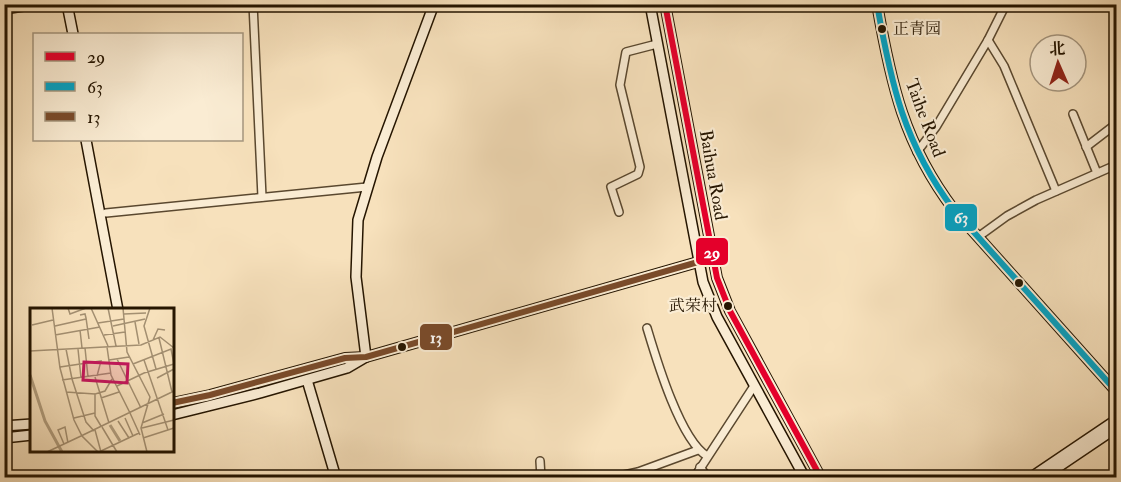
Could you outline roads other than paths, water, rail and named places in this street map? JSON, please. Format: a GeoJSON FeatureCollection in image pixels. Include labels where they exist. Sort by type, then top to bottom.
{"type":"FeatureCollection","features":[{"type":"Feature","properties":{"kind":"main road"},"geometry":{"type":"LineString","coordinates":[[4,9],[36,4]]}},
{"type":"Feature","properties":{"kind":"main road"},"geometry":{"type":"LineString","coordinates":[[61,4],[67,33]]}},
{"type":"Feature","properties":{"kind":"main road"},"geometry":{"type":"LineString","coordinates":[[67,4],[73,33]]}},
{"type":"Feature","properties":{"kind":"main road"},"geometry":{"type":"LineString","coordinates":[[366,357],[357,298],[355,265],[358,220],[384,137],[434,4]]}},
{"type":"Feature","properties":{"kind":"main road"},"geometry":{"type":"LineString","coordinates":[[650,4],[698,262],[711,306],[805,477]]}},
{"type":"Feature","properties":{"kind":"main road","name":"Baihua Road"},"geometry":{"type":"LineString","coordinates":[[665,4],[714,268],[725,300],[822,477]]}},
{"type":"Feature","properties":{"kind":"main road","name":"Taihe Road"},"geometry":{"type":"LineString","coordinates":[[877,4],[894,87],[906,128],[917,152],[944,196],[1116,391]]}},
{"type":"Feature","properties":{"kind":"main road"},"geometry":{"type":"LineString","coordinates":[[86,141],[118,308]]}},
{"type":"Feature","properties":{"kind":"main road"},"geometry":{"type":"LineString","coordinates":[[92,141],[124,308]]}},
{"type":"Feature","properties":{"kind":"main road"},"geometry":{"type":"LineString","coordinates":[[174,403],[345,358],[366,357],[698,262]]}},
{"type":"Feature","properties":{"kind":"main road"},"geometry":{"type":"LineString","coordinates":[[174,415],[307,380],[347,368],[366,357]]}},
{"type":"Feature","properties":{"kind":"main road"},"geometry":{"type":"LineString","coordinates":[[307,380],[336,477]]}},
{"type":"Feature","properties":{"kind":"main road"},"geometry":{"type":"LineString","coordinates":[[1030,477],[1116,420]]}},
{"type":"Feature","properties":{"kind":"main road"},"geometry":{"type":"LineString","coordinates":[[4,426],[30,424]]}},
{"type":"Feature","properties":{"kind":"main road"},"geometry":{"type":"LineString","coordinates":[[1042,477],[1116,428]]}},
{"type":"Feature","properties":{"kind":"main road"},"geometry":{"type":"LineString","coordinates":[[4,438],[30,435]]}},
{"type":"Feature","properties":{"kind":"street"},"geometry":{"type":"LineString","coordinates":[[253,4],[262,197]]}},
{"type":"Feature","properties":{"kind":"street"},"geometry":{"type":"LineString","coordinates":[[917,152],[936,127],[988,40],[1006,4]]}},
{"type":"Feature","properties":{"kind":"street"},"geometry":{"type":"LineString","coordinates":[[988,40],[1004,66],[1056,191]]}},
{"type":"Feature","properties":{"kind":"street"},"geometry":{"type":"LineString","coordinates":[[619,212],[611,187],[638,174],[640,167],[620,85],[626,52],[657,44]]}},
{"type":"Feature","properties":{"kind":"street"},"geometry":{"type":"LineString","coordinates":[[1072,114],[1097,173]]}},
{"type":"Feature","properties":{"kind":"street"},"geometry":{"type":"LineString","coordinates":[[1086,147],[1116,124]]}},
{"type":"Feature","properties":{"kind":"street"},"geometry":{"type":"LineString","coordinates":[[978,237],[1015,212],[1116,165]]}},
{"type":"Feature","properties":{"kind":"street"},"geometry":{"type":"LineString","coordinates":[[106,213],[367,187]]}},
{"type":"Feature","properties":{"kind":"street"},"geometry":{"type":"LineString","coordinates":[[647,328],[666,389],[678,415],[698,450],[707,456]]}},
{"type":"Feature","properties":{"kind":"street"},"geometry":{"type":"LineString","coordinates":[[694,477],[754,386]]}},
{"type":"Feature","properties":{"kind":"street"},"geometry":{"type":"LineString","coordinates":[[610,477],[638,472],[698,450]]}},
{"type":"Feature","properties":{"kind":"street"},"geometry":{"type":"LineString","coordinates":[[540,461],[542,477]]}},
{"type":"Feature","properties":{"kind":"street"},"geometry":{"type":"LineString","coordinates":[[700,466],[708,477]]}},
{"type":"Feature","properties":{"kind":"place","name":"正青园"},"geometry":{"type":"Point","coordinates":[882,29]}},
{"type":"Feature","properties":{"kind":"place","name":"武荣村"},"geometry":{"type":"Point","coordinates":[728,306]}}]}
